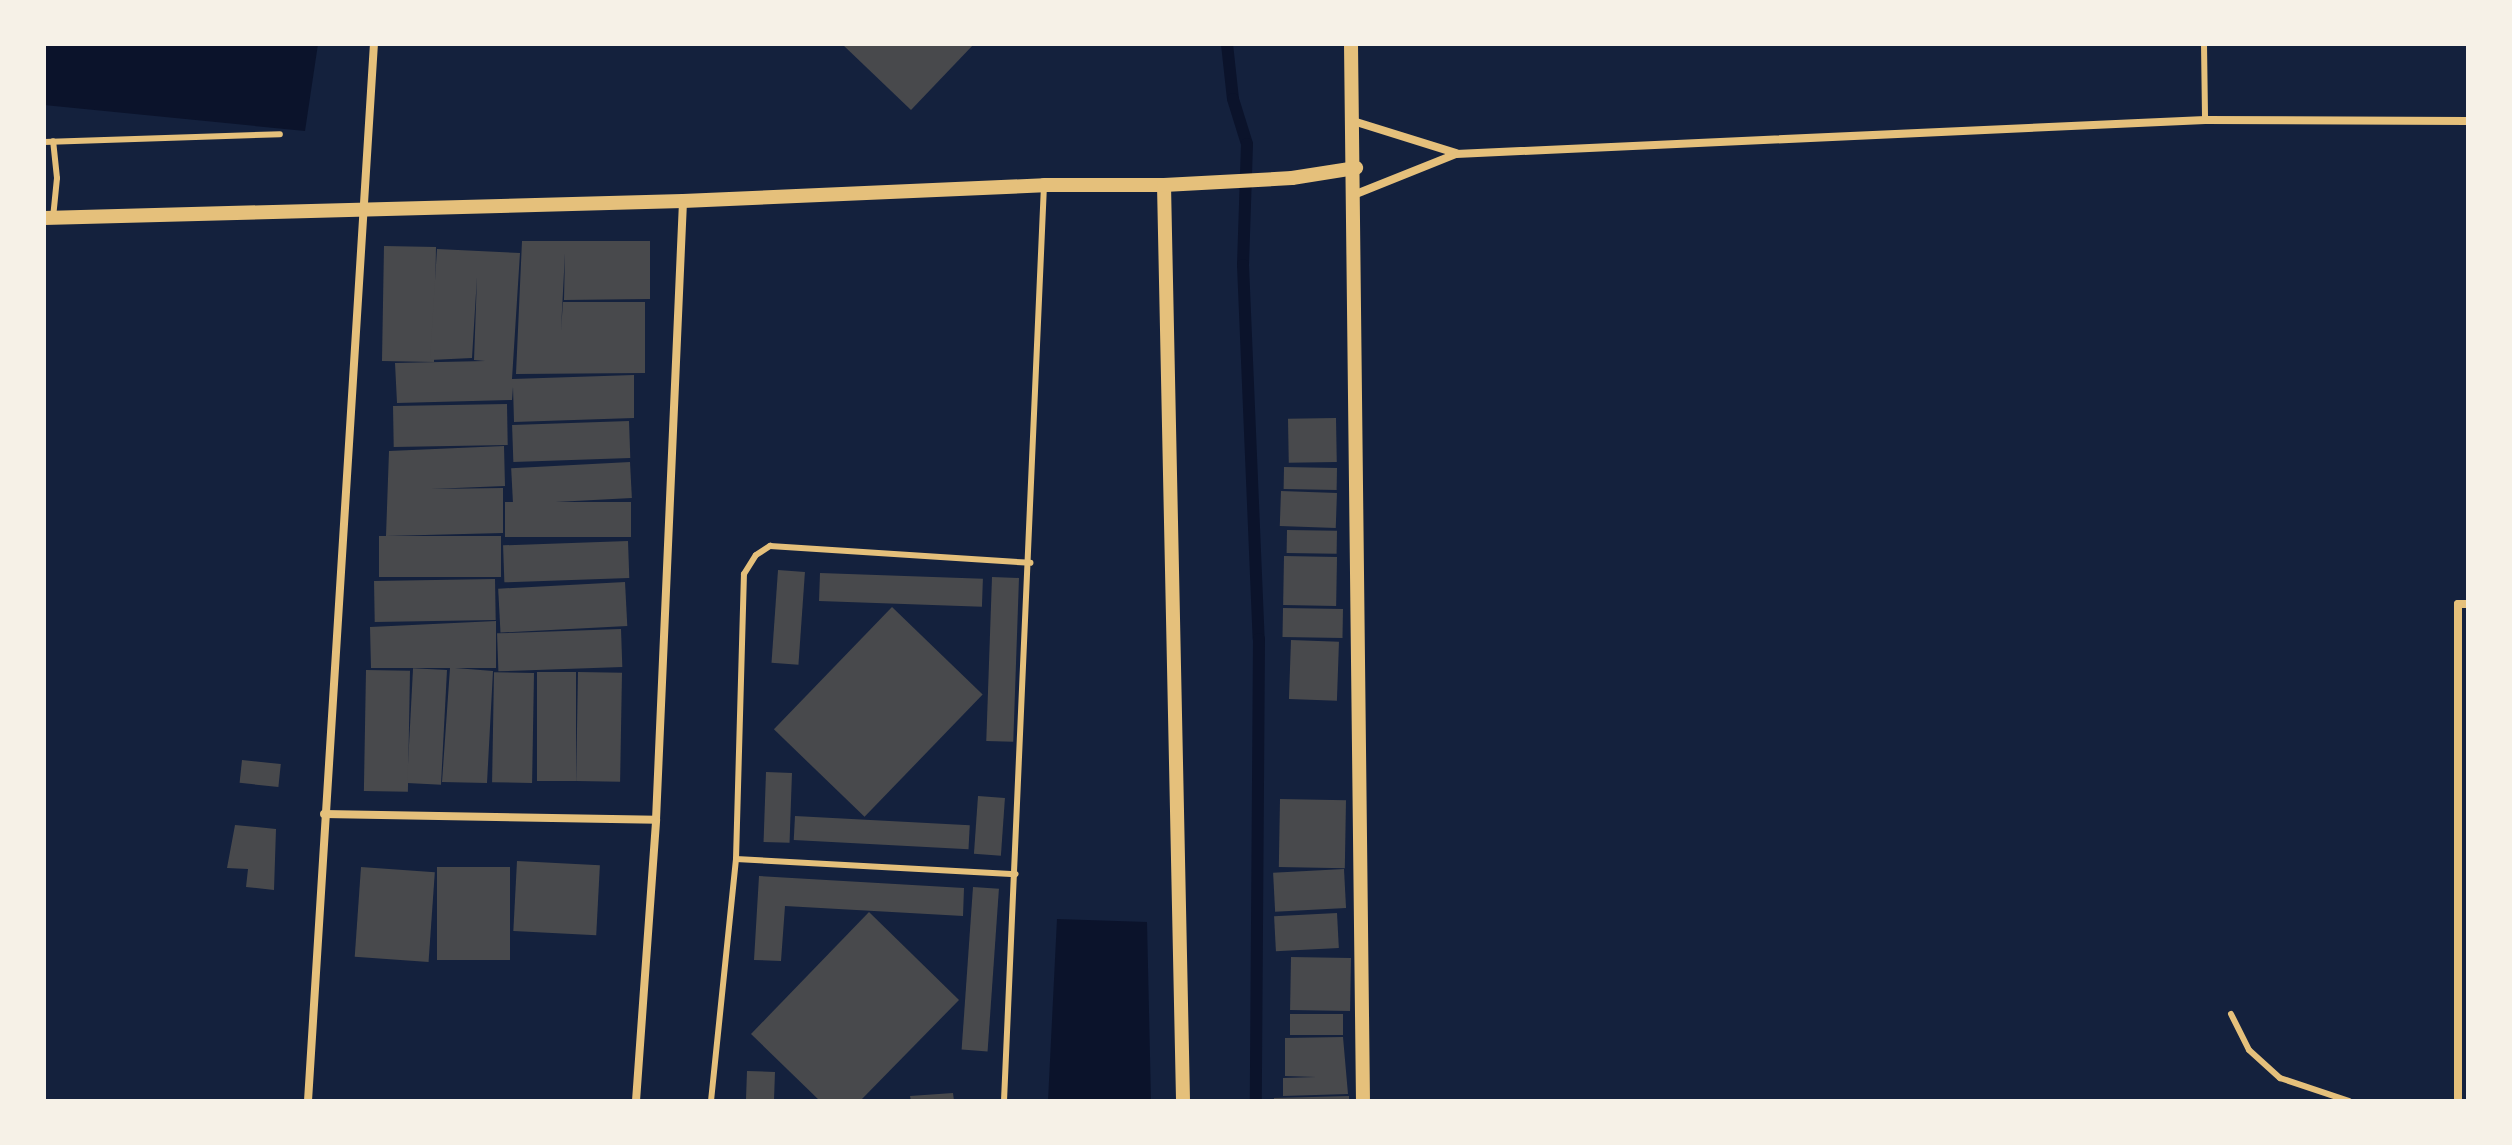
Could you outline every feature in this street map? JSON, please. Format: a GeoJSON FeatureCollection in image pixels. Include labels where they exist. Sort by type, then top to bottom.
{"type":"FeatureCollection","features":[{"type":"Feature","properties":{"kind":"street"},"geometry":{"type":"LineString","coordinates":[[308,1101],[374,44]]}},
{"type":"Feature","properties":{"kind":"street"},"geometry":{"type":"LineString","coordinates":[[1351,44],[1356,168],[1363,1101]]}},
{"type":"Feature","properties":{"kind":"street"},"geometry":{"type":"LineString","coordinates":[[1356,194],[1456,154],[2205,120],[2468,121]]}},
{"type":"Feature","properties":{"kind":"street"},"geometry":{"type":"LineString","coordinates":[[1353,121],[1456,154]]}},
{"type":"Feature","properties":{"kind":"street"},"geometry":{"type":"LineString","coordinates":[[48,218],[683,201],[1044,185],[1164,185],[1292,178],[1356,168]]}},
{"type":"Feature","properties":{"kind":"street"},"geometry":{"type":"LineString","coordinates":[[1164,185],[1183,1101]]}},
{"type":"Feature","properties":{"kind":"street"},"geometry":{"type":"LineString","coordinates":[[636,1101],[656,820],[683,201]]}},
{"type":"Feature","properties":{"kind":"street"},"geometry":{"type":"LineString","coordinates":[[2458,1101],[2458,604],[2468,604]]}},
{"type":"Feature","properties":{"kind":"street"},"geometry":{"type":"LineString","coordinates":[[324,814],[656,820]]}},
{"type":"Feature","properties":{"kind":"street"},"geometry":{"type":"LineString","coordinates":[[2458,893],[2468,892]]}},
{"type":"Feature","properties":{"kind":"lane"},"geometry":{"type":"LineString","coordinates":[[2204,44],[2205,120]]}},
{"type":"Feature","properties":{"kind":"lane"},"geometry":{"type":"LineString","coordinates":[[44,142],[280,134]]}},
{"type":"Feature","properties":{"kind":"lane"},"geometry":{"type":"LineString","coordinates":[[48,218],[57,178],[53,141]]}},
{"type":"Feature","properties":{"kind":"lane"},"geometry":{"type":"LineString","coordinates":[[1004,1101],[1030,563],[1044,185]]}},
{"type":"Feature","properties":{"kind":"lane"},"geometry":{"type":"LineString","coordinates":[[711,1101],[736,859],[744,574],[756,555],[770,546],[1030,563]]}},
{"type":"Feature","properties":{"kind":"lane"},"geometry":{"type":"LineString","coordinates":[[736,859],[1016,874]]}},
{"type":"Feature","properties":{"kind":"lane"},"geometry":{"type":"LineString","coordinates":[[2231,1014],[2249,1050],[2280,1078],[2349,1101]]}},
{"type":"Feature","properties":{"kind":"water"},"geometry":{"type":"Polygon","coordinates":[[[44,44],[318,44],[305,131],[44,105],[44,44]]]}},
{"type":"Feature","properties":{"kind":"water"},"geometry":{"type":"Polygon","coordinates":[[[1057,919],[1147,922],[1151,1101],[1048,1101],[1057,919]]]}},
{"type":"Feature","properties":{"kind":"building"},"geometry":{"type":"Polygon","coordinates":[[[842,44],[974,44],[911,110],[842,44]]]}},
{"type":"Feature","properties":{"kind":"building"},"geometry":{"type":"Polygon","coordinates":[[[522,241],[650,241],[650,299],[564,300],[565,253],[561,330],[563,302],[645,302],[645,373],[516,374],[522,241]]]}},
{"type":"Feature","properties":{"kind":"building"},"geometry":{"type":"Polygon","coordinates":[[[384,246],[436,247],[434,362],[382,361],[384,246]]]}},
{"type":"Feature","properties":{"kind":"building"},"geometry":{"type":"Polygon","coordinates":[[[437,249],[520,253],[512,379],[634,375],[634,418],[514,422],[513,387],[512,400],[397,403],[395,363],[485,361],[474,360],[477,277],[472,358],[430,360],[437,249]]]}},
{"type":"Feature","properties":{"kind":"building"},"geometry":{"type":"Polygon","coordinates":[[[507,404],[508,445],[394,447],[393,406],[507,404]]]}},
{"type":"Feature","properties":{"kind":"building"},"geometry":{"type":"Polygon","coordinates":[[[1336,418],[1337,462],[1289,463],[1288,419],[1336,418]]]}},
{"type":"Feature","properties":{"kind":"building"},"geometry":{"type":"Polygon","coordinates":[[[629,421],[630,458],[513,462],[512,425],[629,421]]]}},
{"type":"Feature","properties":{"kind":"building"},"geometry":{"type":"Polygon","coordinates":[[[504,446],[505,486],[431,489],[503,488],[503,533],[386,536],[389,451],[504,446]]]}},
{"type":"Feature","properties":{"kind":"building"},"geometry":{"type":"Polygon","coordinates":[[[630,462],[632,498],[513,504],[511,468],[630,462]]]}},
{"type":"Feature","properties":{"kind":"building"},"geometry":{"type":"Polygon","coordinates":[[[1284,467],[1337,468],[1337,490],[1284,489],[1284,467]]]}},
{"type":"Feature","properties":{"kind":"building"},"geometry":{"type":"Polygon","coordinates":[[[1281,491],[1337,493],[1336,528],[1280,526],[1281,491]]]}},
{"type":"Feature","properties":{"kind":"building"},"geometry":{"type":"Polygon","coordinates":[[[505,502],[631,502],[631,537],[505,537],[505,502]]]}},
{"type":"Feature","properties":{"kind":"building"},"geometry":{"type":"Polygon","coordinates":[[[1287,530],[1337,531],[1337,554],[1287,553],[1287,530]]]}},
{"type":"Feature","properties":{"kind":"building"},"geometry":{"type":"Polygon","coordinates":[[[379,536],[501,536],[501,577],[379,577],[379,536]]]}},
{"type":"Feature","properties":{"kind":"building"},"geometry":{"type":"Polygon","coordinates":[[[628,541],[629,578],[504,582],[503,545],[628,541]]]}},
{"type":"Feature","properties":{"kind":"building"},"geometry":{"type":"Polygon","coordinates":[[[1284,556],[1337,557],[1336,606],[1283,605],[1284,556]]]}},
{"type":"Feature","properties":{"kind":"building"},"geometry":{"type":"Polygon","coordinates":[[[778,570],[805,572],[798,665],[772,663],[778,570]]]}},
{"type":"Feature","properties":{"kind":"building"},"geometry":{"type":"Polygon","coordinates":[[[820,573],[983,579],[982,607],[819,601],[820,573]]]}},
{"type":"Feature","properties":{"kind":"building"},"geometry":{"type":"Polygon","coordinates":[[[992,577],[1019,578],[1013,742],[986,741],[992,577]]]}},
{"type":"Feature","properties":{"kind":"building"},"geometry":{"type":"Polygon","coordinates":[[[495,579],[496,620],[375,622],[374,581],[495,579]]]}},
{"type":"Feature","properties":{"kind":"building"},"geometry":{"type":"Polygon","coordinates":[[[625,582],[627,626],[500,633],[498,589],[625,582]]]}},
{"type":"Feature","properties":{"kind":"building"},"geometry":{"type":"Polygon","coordinates":[[[892,607],[983,695],[865,817],[774,729],[892,607]]]}},
{"type":"Feature","properties":{"kind":"building"},"geometry":{"type":"Polygon","coordinates":[[[1283,608],[1343,609],[1342,638],[1282,637],[1283,608]]]}},
{"type":"Feature","properties":{"kind":"building"},"geometry":{"type":"Polygon","coordinates":[[[496,621],[496,668],[455,668],[493,671],[487,783],[442,782],[450,668],[371,668],[370,627],[496,621]]]}},
{"type":"Feature","properties":{"kind":"building"},"geometry":{"type":"Polygon","coordinates":[[[621,629],[622,667],[498,671],[497,633],[621,629]]]}},
{"type":"Feature","properties":{"kind":"building"},"geometry":{"type":"Polygon","coordinates":[[[1291,640],[1339,642],[1337,701],[1289,699],[1291,640]]]}},
{"type":"Feature","properties":{"kind":"building"},"geometry":{"type":"Polygon","coordinates":[[[413,668],[447,670],[441,785],[407,783],[413,668]]]}},
{"type":"Feature","properties":{"kind":"building"},"geometry":{"type":"Polygon","coordinates":[[[366,670],[410,671],[408,792],[364,791],[366,670]]]}},
{"type":"Feature","properties":{"kind":"building"},"geometry":{"type":"Polygon","coordinates":[[[494,672],[534,673],[532,783],[492,782],[494,672]]]}},
{"type":"Feature","properties":{"kind":"building"},"geometry":{"type":"Polygon","coordinates":[[[537,672],[576,672],[576,781],[537,781],[537,672]]]}},
{"type":"Feature","properties":{"kind":"building"},"geometry":{"type":"Polygon","coordinates":[[[578,672],[622,673],[620,782],[576,781],[578,672]]]}},
{"type":"Feature","properties":{"kind":"building"},"geometry":{"type":"Polygon","coordinates":[[[242,760],[281,764],[278,787],[240,783],[242,760]]]}},
{"type":"Feature","properties":{"kind":"building"},"geometry":{"type":"Polygon","coordinates":[[[766,772],[792,773],[790,843],[764,842],[766,772]]]}},
{"type":"Feature","properties":{"kind":"building"},"geometry":{"type":"Polygon","coordinates":[[[978,796],[1005,798],[1001,856],[974,854],[978,796]]]}},
{"type":"Feature","properties":{"kind":"building"},"geometry":{"type":"Polygon","coordinates":[[[1280,799],[1346,800],[1345,868],[1279,867],[1280,799]]]}},
{"type":"Feature","properties":{"kind":"building"},"geometry":{"type":"Polygon","coordinates":[[[795,816],[970,825],[969,849],[794,840],[795,816]]]}},
{"type":"Feature","properties":{"kind":"building"},"geometry":{"type":"Polygon","coordinates":[[[235,825],[276,829],[274,890],[246,887],[248,869],[227,868],[235,825]]]}},
{"type":"Feature","properties":{"kind":"building"},"geometry":{"type":"Polygon","coordinates":[[[517,861],[600,865],[596,935],[513,931],[517,861]]]}},
{"type":"Feature","properties":{"kind":"building"},"geometry":{"type":"Polygon","coordinates":[[[361,867],[435,872],[429,962],[355,957],[361,867]]]}},
{"type":"Feature","properties":{"kind":"building"},"geometry":{"type":"Polygon","coordinates":[[[437,867],[510,867],[510,960],[437,960],[437,867]]]}},
{"type":"Feature","properties":{"kind":"building"},"geometry":{"type":"Polygon","coordinates":[[[1344,869],[1346,908],[1275,912],[1273,873],[1344,869]]]}},
{"type":"Feature","properties":{"kind":"building"},"geometry":{"type":"Polygon","coordinates":[[[759,876],[964,888],[963,916],[785,906],[781,961],[754,960],[759,876]]]}},
{"type":"Feature","properties":{"kind":"building"},"geometry":{"type":"Polygon","coordinates":[[[973,887],[999,889],[988,1051],[962,1050],[973,887]]]}},
{"type":"Feature","properties":{"kind":"building"},"geometry":{"type":"Polygon","coordinates":[[[869,912],[959,1000],[860,1101],[820,1101],[751,1034],[869,912]]]}},
{"type":"Feature","properties":{"kind":"building"},"geometry":{"type":"Polygon","coordinates":[[[1337,913],[1339,948],[1276,951],[1274,916],[1337,913]]]}},
{"type":"Feature","properties":{"kind":"building"},"geometry":{"type":"Polygon","coordinates":[[[1291,957],[1351,958],[1350,1011],[1290,1010],[1291,957]]]}},
{"type":"Feature","properties":{"kind":"building"},"geometry":{"type":"Polygon","coordinates":[[[1290,1014],[1343,1014],[1343,1035],[1290,1035],[1290,1014]]]}},
{"type":"Feature","properties":{"kind":"building"},"geometry":{"type":"Polygon","coordinates":[[[1343,1037],[1348,1094],[1283,1096],[1283,1078],[1316,1077],[1285,1076],[1285,1038],[1343,1037]]]}},
{"type":"Feature","properties":{"kind":"building"},"geometry":{"type":"Polygon","coordinates":[[[747,1071],[775,1072],[774,1101],[746,1101],[747,1071]]]}},
{"type":"Feature","properties":{"kind":"building"},"geometry":{"type":"Polygon","coordinates":[[[953,1093],[954,1101],[911,1101],[910,1096],[953,1093]]]}},
{"type":"Feature","properties":{"kind":"building"},"geometry":{"type":"Polygon","coordinates":[[[1349,1096],[1349,1101],[1274,1101],[1274,1098],[1349,1096]]]}},
{"type":"Feature","properties":{"kind":"waterway"},"geometry":{"type":"LineString","coordinates":[[1227,44],[1233,99],[1247,144],[1243,265],[1259,639],[1256,1101]]}}]}
